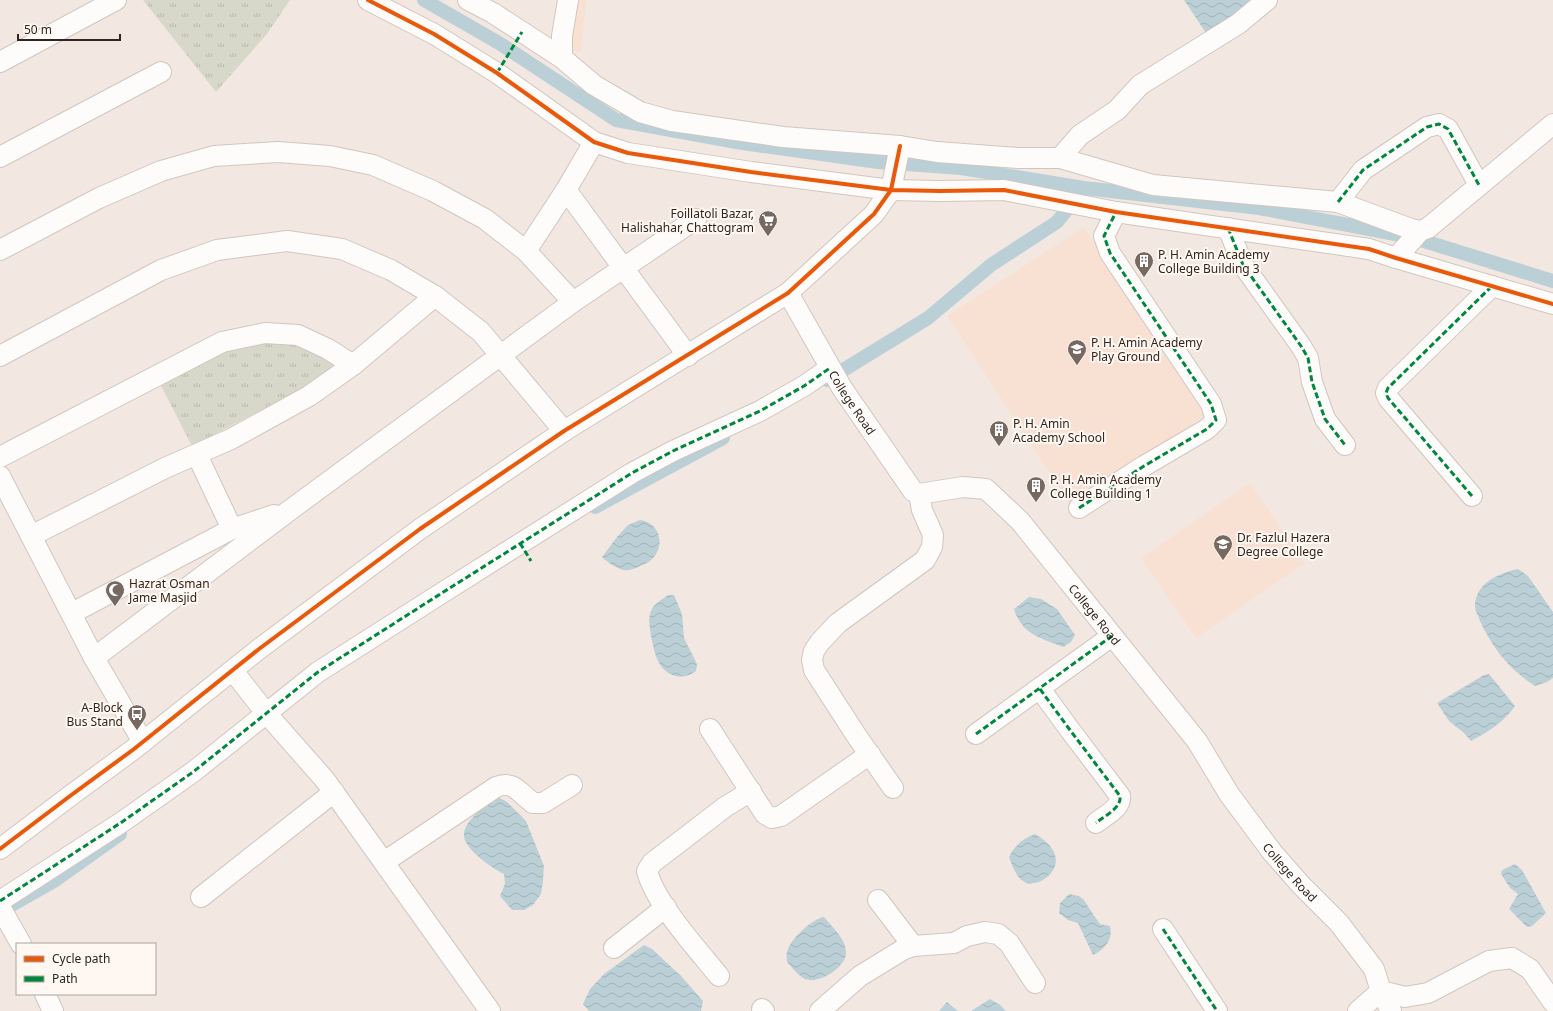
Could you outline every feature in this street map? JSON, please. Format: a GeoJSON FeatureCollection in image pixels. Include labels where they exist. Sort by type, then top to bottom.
{"type":"FeatureCollection","features":[{"type":"Feature","properties":{"kind":"street"},"geometry":{"type":"LineString","coordinates":[[0,62],[116,0]]}},
{"type":"Feature","properties":{"kind":"street"},"geometry":{"type":"LineString","coordinates":[[368,0],[434,34],[490,69],[594,142],[628,153],[752,172],[940,191],[1004,190],[1116,212],[1369,249],[1553,304]]}},
{"type":"Feature","properties":{"kind":"street"},"geometry":{"type":"LineString","coordinates":[[468,0],[493,13],[562,58],[594,85],[640,112],[672,121],[783,137],[899,149],[1018,158],[1060,158],[1153,185],[1338,202],[1411,229],[1418,233]]}},
{"type":"Feature","properties":{"kind":"street"},"geometry":{"type":"LineString","coordinates":[[562,58],[562,36],[568,0]]}},
{"type":"Feature","properties":{"kind":"street"},"geometry":{"type":"LineString","coordinates":[[1060,158],[1080,135],[1117,110],[1140,85],[1238,24],[1267,0]]}},
{"type":"Feature","properties":{"kind":"street"},"geometry":{"type":"LineString","coordinates":[[0,157],[160,72]]}},
{"type":"Feature","properties":{"kind":"street"},"geometry":{"type":"LineString","coordinates":[[1338,202],[1363,170],[1427,127],[1440,124],[1448,129],[1479,185]]}},
{"type":"Feature","properties":{"kind":"street"},"geometry":{"type":"LineString","coordinates":[[1397,257],[1418,233],[1428,228],[1553,124]]}},
{"type":"Feature","properties":{"kind":"street"},"geometry":{"type":"LineString","coordinates":[[526,251],[566,190],[594,142]]}},
{"type":"Feature","properties":{"kind":"street"},"geometry":{"type":"LineString","coordinates":[[0,849],[139,746],[233,672],[259,649],[420,529],[564,431],[788,293],[874,214],[891,186],[899,149]]}},
{"type":"Feature","properties":{"kind":"street"},"geometry":{"type":"LineString","coordinates":[[0,250],[99,198],[161,171],[214,156],[278,152],[330,156],[374,165],[433,191],[485,219],[526,251],[573,302]]}},
{"type":"Feature","properties":{"kind":"street"},"geometry":{"type":"LineString","coordinates":[[566,190],[688,356]]}},
{"type":"Feature","properties":{"kind":"street"},"geometry":{"type":"LineString","coordinates":[[1080,508],[1144,466],[1207,429],[1216,420],[1211,404],[1110,253],[1104,236],[1116,212]]}},
{"type":"Feature","properties":{"kind":"street"},"geometry":{"type":"LineString","coordinates":[[94,658],[290,510],[573,302],[696,219]]}},
{"type":"Feature","properties":{"kind":"street"},"geometry":{"type":"LineString","coordinates":[[1228,228],[1243,264],[1308,358],[1312,382],[1325,419],[1345,445]]}},
{"type":"Feature","properties":{"kind":"street"},"geometry":{"type":"LineString","coordinates":[[0,356],[161,270],[217,250],[287,241],[342,249],[391,270],[435,296],[481,332],[564,431]]}},
{"type":"Feature","properties":{"kind":"street"},"geometry":{"type":"LineString","coordinates":[[1472,496],[1412,427],[1388,398],[1386,393],[1388,388],[1492,286]]}},
{"type":"Feature","properties":{"kind":"street","name":"College Road"},"geometry":{"type":"LineString","coordinates":[[788,293],[834,374],[913,491],[919,494],[963,487],[986,489],[1020,521],[1197,741],[1229,794],[1272,852],[1343,929],[1374,969],[1381,991],[1391,1011]]}},
{"type":"Feature","properties":{"kind":"street"},"geometry":{"type":"LineString","coordinates":[[31,536],[165,468],[231,439],[309,396],[353,365],[435,296]]}},
{"type":"Feature","properties":{"kind":"street"},"geometry":{"type":"LineString","coordinates":[[0,457],[222,342],[265,332],[298,335],[328,349],[353,365]]}},
{"type":"Feature","properties":{"kind":"street"},"geometry":{"type":"LineString","coordinates":[[0,902],[122,822],[193,772],[272,720],[318,672],[600,492],[673,451],[760,411],[804,386],[834,374]]}},
{"type":"Feature","properties":{"kind":"street"},"geometry":{"type":"LineString","coordinates":[[197,455],[232,529]]}},
{"type":"Feature","properties":{"kind":"street"},"geometry":{"type":"LineString","coordinates":[[0,476],[72,613],[139,746]]}},
{"type":"Feature","properties":{"kind":"street"},"geometry":{"type":"LineString","coordinates":[[894,788],[856,735],[814,670],[812,660],[814,651],[820,642],[838,623],[925,560],[932,547],[933,535],[922,510],[919,494]]}},
{"type":"Feature","properties":{"kind":"street"},"geometry":{"type":"LineString","coordinates":[[0,503],[85,664],[139,746]]}},
{"type":"Feature","properties":{"kind":"street"},"geometry":{"type":"LineString","coordinates":[[72,613],[232,529],[290,510]]}},
{"type":"Feature","properties":{"kind":"street"},"geometry":{"type":"LineString","coordinates":[[976,734],[1112,636]]}},
{"type":"Feature","properties":{"kind":"street"},"geometry":{"type":"LineString","coordinates":[[233,672],[272,720],[325,780],[490,1011]]}},
{"type":"Feature","properties":{"kind":"street"},"geometry":{"type":"LineString","coordinates":[[1040,689],[1120,796],[1121,801],[1118,806],[1096,822]]}},
{"type":"Feature","properties":{"kind":"street"},"geometry":{"type":"LineString","coordinates":[[710,729],[765,814],[772,818],[781,816],[870,754]]}},
{"type":"Feature","properties":{"kind":"street"},"geometry":{"type":"LineString","coordinates":[[384,862],[496,787],[504,784],[512,786],[533,803],[543,803],[572,785]]}},
{"type":"Feature","properties":{"kind":"street"},"geometry":{"type":"LineString","coordinates":[[201,897],[334,792]]}},
{"type":"Feature","properties":{"kind":"street"},"geometry":{"type":"LineString","coordinates":[[719,976],[666,907],[650,882],[648,871],[652,863],[726,807],[751,792]]}},
{"type":"Feature","properties":{"kind":"street"},"geometry":{"type":"LineString","coordinates":[[878,900],[913,946]]}},
{"type":"Feature","properties":{"kind":"street"},"geometry":{"type":"LineString","coordinates":[[614,948],[666,907]]}},
{"type":"Feature","properties":{"kind":"street"},"geometry":{"type":"LineString","coordinates":[[4,914],[20,943]]}},
{"type":"Feature","properties":{"kind":"street"},"geometry":{"type":"LineString","coordinates":[[1163,929],[1185,960],[1217,1011]]}},
{"type":"Feature","properties":{"kind":"street"},"geometry":{"type":"LineString","coordinates":[[820,1011],[860,976],[904,949],[913,946],[954,943],[967,936],[985,932],[998,934],[1009,943],[1036,983]]}},
{"type":"Feature","properties":{"kind":"street"},"geometry":{"type":"LineString","coordinates":[[1358,1011],[1381,991],[1406,997],[1428,993],[1489,961],[1512,958],[1530,969],[1553,1002]]}},
{"type":"Feature","properties":{"kind":"street"},"geometry":{"type":"LineString","coordinates":[[45,995],[53,1011]]}},
{"type":"Feature","properties":{"kind":"shaded area"},"geometry":{"type":"Polygon","coordinates":[[[573,0],[586,0],[581,52],[568,51],[573,0]]]}},
{"type":"Feature","properties":{"kind":"shaded area","name":"P. H. Amin Academy Play Ground"},"geometry":{"type":"Polygon","coordinates":[[[1084,227],[1206,415],[1070,504],[947,316],[1084,227]]]}},
{"type":"Feature","properties":{"kind":"shaded area","name":"Dr. Fazlul Hazera Degree College"},"geometry":{"type":"Polygon","coordinates":[[[1250,483],[1305,563],[1196,638],[1141,558],[1250,483]]]}},
{"type":"Feature","properties":{"kind":"green space"},"geometry":{"type":"Polygon","coordinates":[[[143,0],[290,0],[267,34],[216,92],[143,0]]]}},
{"type":"Feature","properties":{"kind":"green space"},"geometry":{"type":"Polygon","coordinates":[[[251,341],[284,341],[311,350],[329,359],[339,369],[192,446],[159,382],[217,351],[251,341]]]}},
{"type":"Feature","properties":{"kind":"water"},"geometry":{"type":"Polygon","coordinates":[[[1184,0],[1253,0],[1254,3],[1206,33],[1184,0]]]}},
{"type":"Feature","properties":{"kind":"water"},"geometry":{"type":"Polygon","coordinates":[[[640,520],[653,526],[659,537],[658,550],[649,562],[633,569],[625,570],[609,563],[602,557],[628,525],[640,520]]]}},
{"type":"Feature","properties":{"kind":"water"},"geometry":{"type":"Polygon","coordinates":[[[1518,569],[1528,576],[1553,612],[1553,678],[1547,682],[1535,686],[1517,673],[1503,658],[1490,641],[1475,609],[1476,599],[1479,592],[1489,580],[1503,573],[1518,569]]]}},
{"type":"Feature","properties":{"kind":"water"},"geometry":{"type":"Polygon","coordinates":[[[668,595],[674,595],[682,614],[684,638],[697,664],[696,671],[687,676],[682,677],[673,675],[665,670],[659,663],[653,647],[649,622],[650,612],[659,601],[668,595]]]}},
{"type":"Feature","properties":{"kind":"water"},"geometry":{"type":"Polygon","coordinates":[[[1029,597],[1041,599],[1057,609],[1075,635],[1071,642],[1063,647],[1040,638],[1022,625],[1014,609],[1029,597]]]}},
{"type":"Feature","properties":{"kind":"water"},"geometry":{"type":"Polygon","coordinates":[[[1489,674],[1515,706],[1506,717],[1495,726],[1471,741],[1464,733],[1449,721],[1437,703],[1484,675],[1489,674]]]}},
{"type":"Feature","properties":{"kind":"water"},"geometry":{"type":"Polygon","coordinates":[[[498,797],[507,802],[526,821],[544,866],[541,894],[533,905],[524,910],[512,910],[500,896],[505,884],[504,874],[493,868],[474,853],[469,847],[464,836],[467,825],[471,819],[482,808],[498,797]]]}},
{"type":"Feature","properties":{"kind":"water"},"geometry":{"type":"Polygon","coordinates":[[[1035,834],[1049,844],[1055,854],[1056,864],[1052,872],[1045,879],[1037,883],[1029,884],[1018,876],[1009,857],[1013,849],[1019,843],[1035,834]]]}},
{"type":"Feature","properties":{"kind":"water"},"geometry":{"type":"Polygon","coordinates":[[[1515,864],[1522,870],[1546,913],[1532,926],[1527,927],[1509,909],[1518,894],[1510,888],[1501,874],[1502,870],[1515,864]]]}},
{"type":"Feature","properties":{"kind":"water"},"geometry":{"type":"Polygon","coordinates":[[[1069,894],[1079,896],[1084,900],[1100,924],[1110,926],[1111,931],[1107,944],[1093,955],[1078,923],[1068,920],[1059,913],[1060,903],[1069,894]]]}},
{"type":"Feature","properties":{"kind":"water"},"geometry":{"type":"Polygon","coordinates":[[[824,917],[838,933],[843,942],[846,951],[845,957],[837,968],[824,977],[811,980],[802,978],[787,962],[787,952],[792,941],[802,930],[814,921],[824,917]]]}},
{"type":"Feature","properties":{"kind":"water"},"geometry":{"type":"Polygon","coordinates":[[[644,945],[652,949],[681,976],[703,1001],[701,1011],[589,1011],[583,1004],[590,989],[604,974],[644,945]]]}},
{"type":"Feature","properties":{"kind":"water"},"geometry":{"type":"Polygon","coordinates":[[[990,999],[1006,1011],[971,1011],[990,999]]]}},
{"type":"Feature","properties":{"kind":"water"},"geometry":{"type":"Polygon","coordinates":[[[947,1002],[958,1011],[939,1011],[947,1002]]]}},
{"type":"Feature","properties":{"kind":"waterway"},"geometry":{"type":"LineString","coordinates":[[424,0],[499,43],[616,120],[742,143],[878,162],[961,168],[1084,188],[1259,208],[1411,237],[1553,281]]}},
{"type":"Feature","properties":{"kind":"waterway"},"geometry":{"type":"LineString","coordinates":[[827,380],[928,318],[991,265],[1057,222],[1084,188]]}},
{"type":"Feature","properties":{"kind":"waterway"},"geometry":{"type":"LineString","coordinates":[[595,507],[723,438]]}},
{"type":"Feature","properties":{"kind":"waterway"},"geometry":{"type":"LineString","coordinates":[[3,910],[54,881],[120,834]]}},
{"type":"Feature","properties":{"kind":"marked path"},"geometry":{"type":"LineString","coordinates":[[497,73],[522,32]]}},
{"type":"Feature","properties":{"kind":"marked path"},"geometry":{"type":"LineString","coordinates":[[1338,202],[1363,170],[1427,127],[1439,124],[1448,129],[1479,185]]}},
{"type":"Feature","properties":{"kind":"marked path"},"geometry":{"type":"LineString","coordinates":[[1079,508],[1144,466],[1207,429],[1216,420],[1211,404],[1110,253],[1104,236],[1116,212]]}},
{"type":"Feature","properties":{"kind":"marked path"},"geometry":{"type":"LineString","coordinates":[[1228,228],[1243,265],[1308,358],[1312,382],[1325,419],[1345,445]]}},
{"type":"Feature","properties":{"kind":"marked path"},"geometry":{"type":"LineString","coordinates":[[1472,496],[1388,398],[1386,393],[1388,388],[1492,286]]}},
{"type":"Feature","properties":{"kind":"marked path"},"geometry":{"type":"LineString","coordinates":[[0,901],[122,822],[193,772],[318,672],[632,473],[673,451],[760,411],[804,386],[830,368]]}},
{"type":"Feature","properties":{"kind":"marked path"},"geometry":{"type":"LineString","coordinates":[[520,543],[531,561]]}},
{"type":"Feature","properties":{"kind":"marked path"},"geometry":{"type":"LineString","coordinates":[[976,734],[1112,636]]}},
{"type":"Feature","properties":{"kind":"marked path"},"geometry":{"type":"LineString","coordinates":[[1040,689],[1120,796],[1120,800],[1115,808],[1096,823]]}},
{"type":"Feature","properties":{"kind":"marked path"},"geometry":{"type":"LineString","coordinates":[[1163,929],[1217,1011]]}},
{"type":"Feature","properties":{"kind":"cycle path"},"geometry":{"type":"LineString","coordinates":[[368,0],[434,34],[497,73],[594,142],[628,153],[751,172],[891,190],[1004,190],[1116,212],[1369,249],[1553,304]]}},
{"type":"Feature","properties":{"kind":"cycle path"},"geometry":{"type":"LineString","coordinates":[[0,849],[134,749],[259,649],[420,529],[564,431],[788,293],[874,214],[891,190],[900,146]]}},
{"type":"Feature","properties":{"kind":"place","name":"Foillatoli Bazar, Halishahar, Chattogram"},"geometry":{"type":"Point","coordinates":[768,237]}},
{"type":"Feature","properties":{"kind":"place","name":"P. H. Amin Academy College Building 3"},"geometry":{"type":"Point","coordinates":[1144,278]}},
{"type":"Feature","properties":{"kind":"place","name":"P. H. Amin Academy Play Ground"},"geometry":{"type":"Point","coordinates":[1077,366]}},
{"type":"Feature","properties":{"kind":"place","name":"P. H. Amin Academy School"},"geometry":{"type":"Point","coordinates":[999,447]}},
{"type":"Feature","properties":{"kind":"place","name":"P. H. Amin Academy College Building 1"},"geometry":{"type":"Point","coordinates":[1036,503]}},
{"type":"Feature","properties":{"kind":"place","name":"Dr. Fazlul Hazera Degree College"},"geometry":{"type":"Point","coordinates":[1223,561]}},
{"type":"Feature","properties":{"kind":"place","name":"Hazrat Osman Jame Masjid"},"geometry":{"type":"Point","coordinates":[115,607]}},
{"type":"Feature","properties":{"kind":"place","name":"A-Block Bus Stand"},"geometry":{"type":"Point","coordinates":[137,731]}}]}
